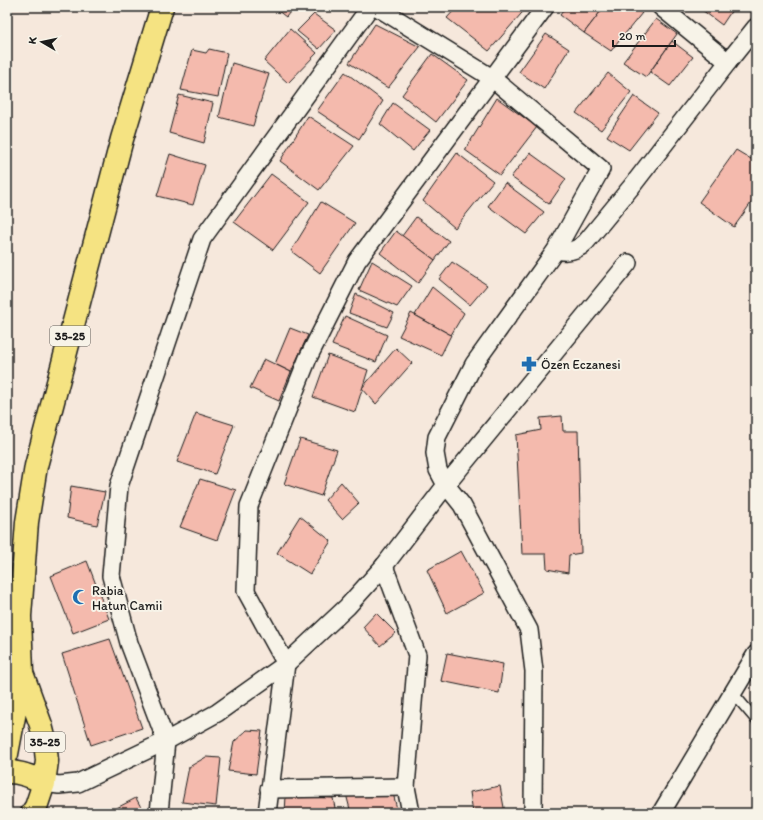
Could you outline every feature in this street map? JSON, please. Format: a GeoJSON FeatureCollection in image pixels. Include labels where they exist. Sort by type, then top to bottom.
{"type":"FeatureCollection","features":[{"type":"Feature","properties":{"kind":"main road","name":"35-25"},"geometry":{"type":"LineString","coordinates":[[7,754],[10,721],[22,673],[20,616],[23,570],[27,522],[36,466],[122,139],[162,7]]}},
{"type":"Feature","properties":{"kind":"main road","name":"35-25"},"geometry":{"type":"LineString","coordinates":[[22,673],[41,725],[45,741],[46,761],[44,783],[36,807],[32,813]]}},
{"type":"Feature","properties":{"kind":"main road"},"geometry":{"type":"LineString","coordinates":[[7,772],[16,772],[29,775],[44,783]]}},
{"type":"Feature","properties":{"kind":"street"},"geometry":{"type":"LineString","coordinates":[[159,813],[166,741],[129,643],[111,576],[119,486],[202,239],[370,7]]}},
{"type":"Feature","properties":{"kind":"street"},"geometry":{"type":"LineString","coordinates":[[377,7],[492,78],[601,169],[556,250],[474,364],[436,437],[435,453],[438,470],[446,485],[462,505],[529,630],[534,671],[533,813]]}},
{"type":"Feature","properties":{"kind":"street"},"geometry":{"type":"LineString","coordinates":[[266,813],[286,664],[246,591],[249,506],[308,358],[357,261],[545,7]]}},
{"type":"Feature","properties":{"kind":"street"},"geometry":{"type":"LineString","coordinates":[[668,9],[728,62]]}},
{"type":"Feature","properties":{"kind":"street"},"geometry":{"type":"LineString","coordinates":[[556,250],[571,252],[580,248],[586,242],[637,180],[756,27]]}},
{"type":"Feature","properties":{"kind":"street"},"geometry":{"type":"LineString","coordinates":[[44,783],[59,785],[78,783],[166,741],[217,712],[286,664],[347,607],[384,566],[446,485],[628,263]]}},
{"type":"Feature","properties":{"kind":"street"},"geometry":{"type":"LineString","coordinates":[[384,566],[417,655],[406,787],[411,813]]}},
{"type":"Feature","properties":{"kind":"street"},"geometry":{"type":"LineString","coordinates":[[661,813],[756,654]]}},
{"type":"Feature","properties":{"kind":"street"},"geometry":{"type":"LineString","coordinates":[[270,789],[406,787]]}},
{"type":"Feature","properties":{"kind":"lane"},"geometry":{"type":"LineString","coordinates":[[733,693],[756,720]]}},
{"type":"Feature","properties":{"kind":"building"},"geometry":{"type":"Polygon","coordinates":[[[273,7],[294,7],[286,17],[273,7]]]}},
{"type":"Feature","properties":{"kind":"building"},"geometry":{"type":"Polygon","coordinates":[[[457,7],[527,7],[489,51],[447,18],[457,7]]]}},
{"type":"Feature","properties":{"kind":"building"},"geometry":{"type":"Polygon","coordinates":[[[566,7],[604,7],[584,33],[560,15],[566,7]]]}},
{"type":"Feature","properties":{"kind":"building"},"geometry":{"type":"Polygon","coordinates":[[[604,7],[633,7],[642,13],[611,51],[584,33],[604,7]]]}},
{"type":"Feature","properties":{"kind":"building"},"geometry":{"type":"Polygon","coordinates":[[[698,7],[734,7],[722,25],[698,7]]]}},
{"type":"Feature","properties":{"kind":"building"},"geometry":{"type":"Polygon","coordinates":[[[314,14],[336,30],[319,49],[297,31],[314,14]]]}},
{"type":"Feature","properties":{"kind":"building"},"geometry":{"type":"Polygon","coordinates":[[[656,19],[677,34],[646,77],[623,62],[656,19]]]}},
{"type":"Feature","properties":{"kind":"building"},"geometry":{"type":"Polygon","coordinates":[[[375,24],[420,47],[388,88],[349,63],[375,24]]]}},
{"type":"Feature","properties":{"kind":"building"},"geometry":{"type":"Polygon","coordinates":[[[290,29],[317,53],[288,83],[264,61],[290,29]]]}},
{"type":"Feature","properties":{"kind":"building"},"geometry":{"type":"Polygon","coordinates":[[[546,34],[569,49],[544,89],[519,72],[546,34]]]}},
{"type":"Feature","properties":{"kind":"building"},"geometry":{"type":"Polygon","coordinates":[[[672,41],[693,57],[670,86],[650,72],[672,41]]]}},
{"type":"Feature","properties":{"kind":"building"},"geometry":{"type":"Polygon","coordinates":[[[209,49],[227,53],[218,97],[181,90],[192,50],[206,53],[209,49]]]}},
{"type":"Feature","properties":{"kind":"building"},"geometry":{"type":"Polygon","coordinates":[[[432,54],[468,80],[436,122],[402,95],[432,54]]]}},
{"type":"Feature","properties":{"kind":"building"},"geometry":{"type":"Polygon","coordinates":[[[232,63],[269,74],[253,126],[219,117],[232,63]]]}},
{"type":"Feature","properties":{"kind":"building"},"geometry":{"type":"Polygon","coordinates":[[[345,72],[383,101],[359,139],[317,111],[345,72]]]}},
{"type":"Feature","properties":{"kind":"building"},"geometry":{"type":"Polygon","coordinates":[[[608,73],[631,92],[601,130],[576,113],[608,73]]]}},
{"type":"Feature","properties":{"kind":"building"},"geometry":{"type":"Polygon","coordinates":[[[179,95],[213,103],[204,143],[169,133],[179,95]]]}},
{"type":"Feature","properties":{"kind":"building"},"geometry":{"type":"Polygon","coordinates":[[[634,96],[658,113],[629,150],[607,136],[634,96]]]}},
{"type":"Feature","properties":{"kind":"building"},"geometry":{"type":"Polygon","coordinates":[[[497,98],[537,127],[500,175],[465,150],[497,98]]]}},
{"type":"Feature","properties":{"kind":"building"},"geometry":{"type":"Polygon","coordinates":[[[393,103],[430,130],[413,151],[380,124],[393,103]]]}},
{"type":"Feature","properties":{"kind":"building"},"geometry":{"type":"Polygon","coordinates":[[[308,116],[354,146],[319,190],[280,161],[308,116]]]}},
{"type":"Feature","properties":{"kind":"building"},"geometry":{"type":"Polygon","coordinates":[[[736,150],[756,162],[756,196],[734,227],[699,202],[736,150]]]}},
{"type":"Feature","properties":{"kind":"building"},"geometry":{"type":"Polygon","coordinates":[[[457,153],[493,181],[455,228],[423,201],[457,153]]]}},
{"type":"Feature","properties":{"kind":"building"},"geometry":{"type":"Polygon","coordinates":[[[530,153],[566,179],[549,204],[511,177],[530,153]]]}},
{"type":"Feature","properties":{"kind":"building"},"geometry":{"type":"Polygon","coordinates":[[[170,154],[205,165],[193,205],[157,196],[170,154]]]}},
{"type":"Feature","properties":{"kind":"building"},"geometry":{"type":"Polygon","coordinates":[[[271,174],[309,202],[273,250],[234,222],[271,174]]]}},
{"type":"Feature","properties":{"kind":"building"},"geometry":{"type":"Polygon","coordinates":[[[505,183],[544,212],[526,234],[488,206],[505,183]]]}},
{"type":"Feature","properties":{"kind":"building"},"geometry":{"type":"Polygon","coordinates":[[[321,202],[355,223],[320,273],[291,251],[321,202]]]}},
{"type":"Feature","properties":{"kind":"building"},"geometry":{"type":"Polygon","coordinates":[[[416,217],[449,241],[435,260],[402,236],[416,217]]]}},
{"type":"Feature","properties":{"kind":"building"},"geometry":{"type":"Polygon","coordinates":[[[396,231],[435,260],[418,283],[380,253],[396,231]]]}},
{"type":"Feature","properties":{"kind":"building"},"geometry":{"type":"Polygon","coordinates":[[[372,261],[412,286],[397,307],[359,290],[372,261]]]}},
{"type":"Feature","properties":{"kind":"building"},"geometry":{"type":"Polygon","coordinates":[[[452,262],[487,285],[470,305],[439,279],[452,262]]]}},
{"type":"Feature","properties":{"kind":"building"},"geometry":{"type":"Polygon","coordinates":[[[432,287],[464,313],[451,335],[415,315],[432,287]]]}},
{"type":"Feature","properties":{"kind":"building"},"geometry":{"type":"Polygon","coordinates":[[[356,294],[394,313],[387,327],[349,313],[356,294]]]}},
{"type":"Feature","properties":{"kind":"building"},"geometry":{"type":"Polygon","coordinates":[[[411,313],[451,335],[441,355],[399,336],[411,313]]]}},
{"type":"Feature","properties":{"kind":"building"},"geometry":{"type":"Polygon","coordinates":[[[345,316],[387,335],[376,362],[332,345],[345,316]]]}},
{"type":"Feature","properties":{"kind":"building"},"geometry":{"type":"Polygon","coordinates":[[[290,328],[308,335],[291,372],[275,364],[290,328]]]}},
{"type":"Feature","properties":{"kind":"building"},"geometry":{"type":"Polygon","coordinates":[[[396,348],[412,363],[376,404],[362,388],[396,348]]]}},
{"type":"Feature","properties":{"kind":"building"},"geometry":{"type":"Polygon","coordinates":[[[328,355],[368,370],[355,412],[313,397],[328,355]]]}},
{"type":"Feature","properties":{"kind":"building"},"geometry":{"type":"Polygon","coordinates":[[[264,359],[291,372],[279,401],[250,388],[264,359]]]}},
{"type":"Feature","properties":{"kind":"building"},"geometry":{"type":"Polygon","coordinates":[[[196,413],[234,425],[215,474],[177,462],[196,413]]]}},
{"type":"Feature","properties":{"kind":"building"},"geometry":{"type":"Polygon","coordinates":[[[562,416],[563,431],[578,431],[581,553],[569,555],[568,573],[547,569],[546,554],[522,554],[516,435],[541,430],[540,418],[562,416]]]}},
{"type":"Feature","properties":{"kind":"building"},"geometry":{"type":"Polygon","coordinates":[[[300,439],[337,450],[321,496],[284,484],[300,439]]]}},
{"type":"Feature","properties":{"kind":"building"},"geometry":{"type":"Polygon","coordinates":[[[200,479],[236,490],[217,540],[180,527],[200,479]]]}},
{"type":"Feature","properties":{"kind":"building"},"geometry":{"type":"Polygon","coordinates":[[[341,482],[359,503],[342,519],[325,500],[341,482]]]}},
{"type":"Feature","properties":{"kind":"building"},"geometry":{"type":"Polygon","coordinates":[[[71,486],[105,492],[97,525],[67,518],[71,486]]]}},
{"type":"Feature","properties":{"kind":"building"},"geometry":{"type":"Polygon","coordinates":[[[300,516],[331,541],[310,574],[277,553],[300,516]]]}},
{"type":"Feature","properties":{"kind":"building"},"geometry":{"type":"Polygon","coordinates":[[[461,551],[484,593],[447,613],[427,570],[461,551]]]}},
{"type":"Feature","properties":{"kind":"building","name":"Rabia Hatun Camii"},"geometry":{"type":"Polygon","coordinates":[[[87,561],[109,619],[73,633],[51,576],[87,561]]]}},
{"type":"Feature","properties":{"kind":"building"},"geometry":{"type":"Polygon","coordinates":[[[376,613],[396,633],[380,646],[363,627],[376,613]]]}},
{"type":"Feature","properties":{"kind":"building"},"geometry":{"type":"Polygon","coordinates":[[[110,639],[142,728],[91,745],[62,654],[110,639]]]}},
{"type":"Feature","properties":{"kind":"building"},"geometry":{"type":"Polygon","coordinates":[[[447,653],[503,664],[499,693],[441,681],[447,653]]]}},
{"type":"Feature","properties":{"kind":"building"},"geometry":{"type":"Polygon","coordinates":[[[247,730],[262,731],[256,774],[228,771],[234,742],[247,730]]]}},
{"type":"Feature","properties":{"kind":"building"},"geometry":{"type":"Polygon","coordinates":[[[206,757],[221,758],[216,806],[182,802],[189,767],[206,757]]]}},
{"type":"Feature","properties":{"kind":"building"},"geometry":{"type":"Polygon","coordinates":[[[500,786],[505,813],[473,813],[470,792],[500,786]]]}},
{"type":"Feature","properties":{"kind":"building"},"geometry":{"type":"Polygon","coordinates":[[[393,793],[398,813],[351,813],[346,794],[393,793]]]}},
{"type":"Feature","properties":{"kind":"building"},"geometry":{"type":"Polygon","coordinates":[[[286,796],[333,798],[336,813],[285,813],[286,796]]]}},
{"type":"Feature","properties":{"kind":"building"},"geometry":{"type":"Polygon","coordinates":[[[136,798],[144,813],[107,813],[136,798]]]}},
{"type":"Feature","properties":{"kind":"place","name":"Özen Eczanesi"},"geometry":{"type":"Point","coordinates":[529,364]}},
{"type":"Feature","properties":{"kind":"place","name":"Rabia Hatun Camii"},"geometry":{"type":"Point","coordinates":[80,597]}}]}
